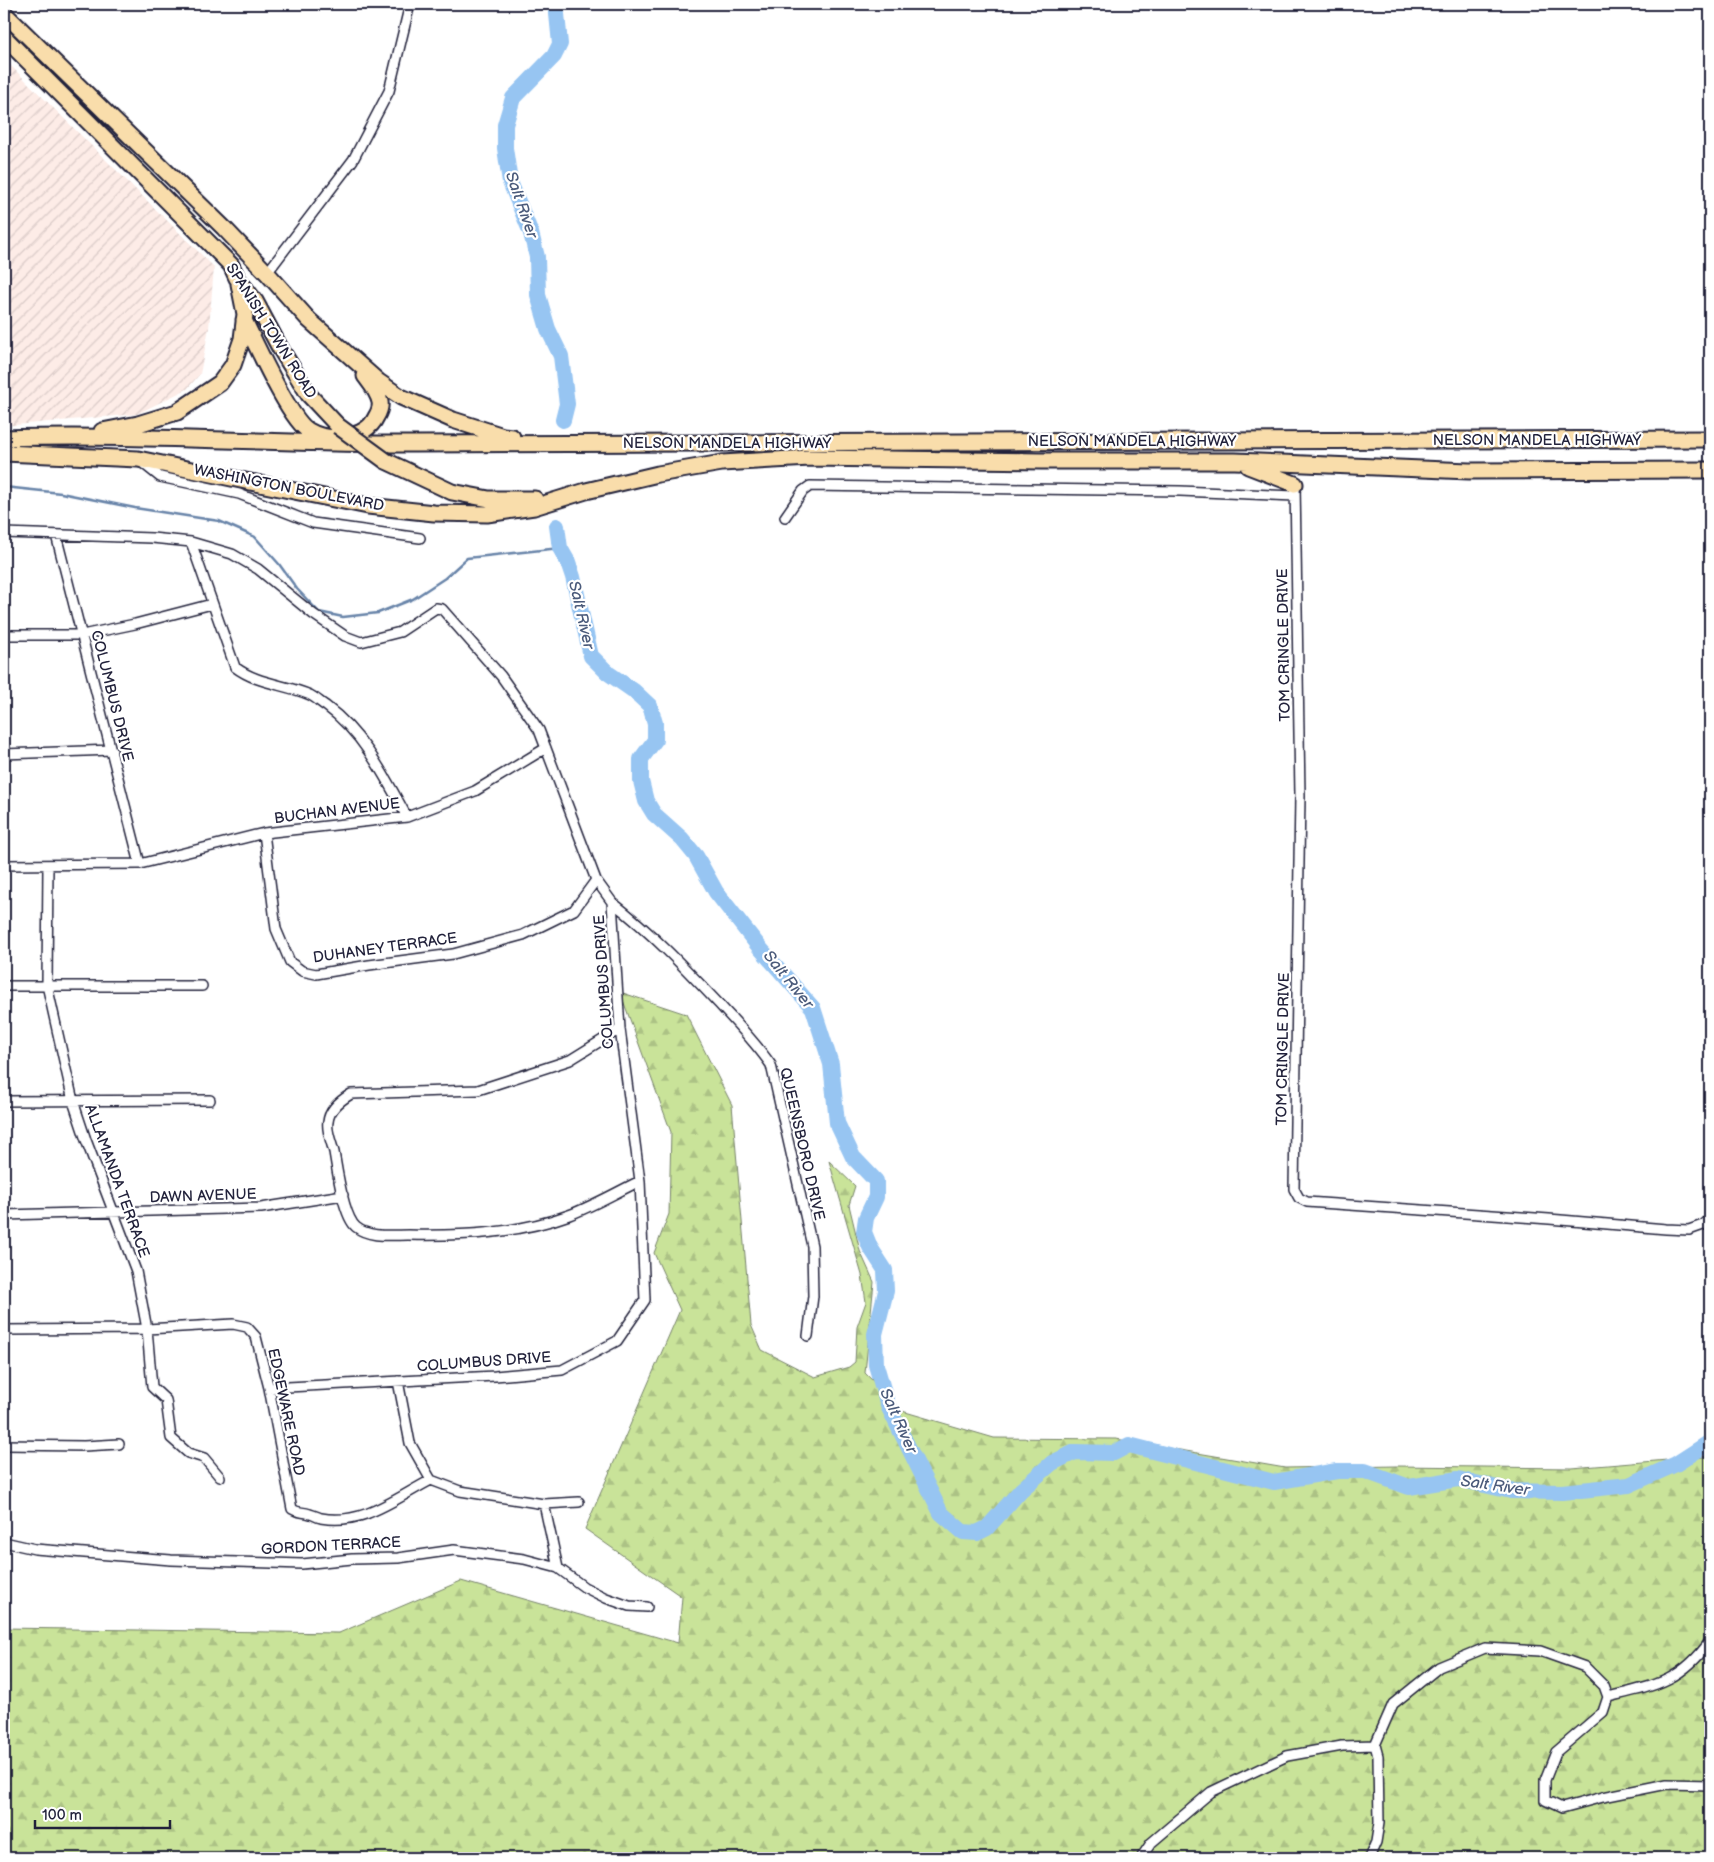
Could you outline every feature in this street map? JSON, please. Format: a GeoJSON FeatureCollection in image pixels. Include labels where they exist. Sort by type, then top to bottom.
{"type":"FeatureCollection","features":[{"type":"Feature","properties":{"kind":"highway","name":"SPANISH TOWN ROAD"},"geometry":{"type":"LineString","coordinates":[[4,13],[224,228],[268,273],[309,320],[379,382],[401,397],[453,420],[503,436],[553,443]]}},
{"type":"Feature","properties":{"kind":"highway","name":"SPANISH TOWN ROAD"},"geometry":{"type":"LineString","coordinates":[[4,37],[231,265],[255,301],[280,348],[309,395],[338,426],[386,461],[452,492],[489,499],[531,500],[572,495]]}},
{"type":"Feature","properties":{"kind":"highway"},"geometry":{"type":"LineString","coordinates":[[47,80],[60,69]]}},
{"type":"Feature","properties":{"kind":"highway"},"geometry":{"type":"LineString","coordinates":[[69,436],[138,424],[177,412],[220,383],[233,365],[241,344],[244,320],[242,294],[238,278]]}},
{"type":"Feature","properties":{"kind":"highway"},"geometry":{"type":"LineString","coordinates":[[244,320],[276,384],[293,413],[307,431],[324,437],[344,438],[366,430],[375,420],[380,410],[380,402],[374,388],[345,352]]}},
{"type":"Feature","properties":{"kind":"highway","name":"WASHINGTON BOULEVARD"},"geometry":{"type":"LineString","coordinates":[[4,438],[69,436],[331,444],[553,443]]}},
{"type":"Feature","properties":{"kind":"highway","name":"NELSON MANDELA HIGHWAY"},"geometry":{"type":"LineString","coordinates":[[553,443],[1710,439]]}},
{"type":"Feature","properties":{"kind":"highway","name":"WASHINGTON BOULEVARD"},"geometry":{"type":"LineString","coordinates":[[4,453],[138,460],[368,506],[434,513],[504,512],[534,507],[572,495]]}},
{"type":"Feature","properties":{"kind":"highway","name":"NELSON MANDELA HIGHWAY"},"geometry":{"type":"LineString","coordinates":[[572,495],[658,474],[722,463],[810,458],[1235,461],[1469,471],[1710,470]]}},
{"type":"Feature","properties":{"kind":"highway"},"geometry":{"type":"LineString","coordinates":[[1235,461],[1295,490]]}},
{"type":"Feature","properties":{"kind":"street"},"geometry":{"type":"LineString","coordinates":[[268,273],[353,160],[367,134],[389,91],[410,4]]}},
{"type":"Feature","properties":{"kind":"street"},"geometry":{"type":"LineString","coordinates":[[138,460],[160,477],[239,494],[313,523],[420,538]]}},
{"type":"Feature","properties":{"kind":"street"},"geometry":{"type":"LineString","coordinates":[[785,517],[803,491],[810,486],[1180,491],[1295,490]]}},
{"type":"Feature","properties":{"kind":"street","name":"TOM CRINGLE DRIVE"},"geometry":{"type":"LineString","coordinates":[[1295,490],[1300,796],[1294,1189],[1299,1198],[1307,1202],[1549,1218],[1666,1229],[1690,1230],[1703,1225],[1710,1219]]}},
{"type":"Feature","properties":{"kind":"street","name":"COLUMBUS DRIVE"},"geometry":{"type":"LineString","coordinates":[[4,533],[138,537],[191,542],[232,554],[247,562],[282,587],[313,614],[345,636],[361,642],[400,632],[436,608],[442,609],[501,676],[539,730],[596,880],[612,902],[620,1029],[640,1180],[645,1300],[617,1342],[562,1370],[495,1376],[269,1388]]}},
{"type":"Feature","properties":{"kind":"street","name":"COLUMBUS DRIVE"},"geometry":{"type":"LineString","coordinates":[[56,535],[140,864]]}},
{"type":"Feature","properties":{"kind":"street"},"geometry":{"type":"LineString","coordinates":[[191,542],[235,667],[242,673],[268,683],[311,696],[343,719],[373,757],[408,817]]}},
{"type":"Feature","properties":{"kind":"street"},"geometry":{"type":"LineString","coordinates":[[4,635],[82,634],[135,624],[212,604]]}},
{"type":"Feature","properties":{"kind":"street","name":"BUCHAN AVENUE"},"geometry":{"type":"LineString","coordinates":[[4,866],[140,864],[264,834],[408,817],[475,792],[546,748]]}},
{"type":"Feature","properties":{"kind":"street"},"geometry":{"type":"LineString","coordinates":[[4,754],[112,750]]}},
{"type":"Feature","properties":{"kind":"street","name":"DUHANEY TERRACE"},"geometry":{"type":"LineString","coordinates":[[264,834],[276,930],[290,962],[302,971],[316,974],[453,954],[523,935],[574,910],[596,880]]}},
{"type":"Feature","properties":{"kind":"street","name":"ALLAMANDA TERRACE"},"geometry":{"type":"LineString","coordinates":[[48,864],[47,985],[73,1101],[136,1271],[147,1329],[152,1387],[166,1400],[171,1438],[188,1453],[204,1458],[220,1477]]}},
{"type":"Feature","properties":{"kind":"street","name":"QUEENSBORO DRIVE"},"geometry":{"type":"LineString","coordinates":[[612,902],[645,928],[694,978],[760,1049],[771,1066],[812,1246],[813,1296],[808,1336]]}},
{"type":"Feature","properties":{"kind":"street"},"geometry":{"type":"LineString","coordinates":[[4,986],[202,986]]}},
{"type":"Feature","properties":{"kind":"street"},"geometry":{"type":"LineString","coordinates":[[620,1029],[570,1060],[478,1090],[351,1094],[342,1099],[334,1108],[327,1122],[349,1216],[356,1227],[366,1233],[379,1235],[449,1236],[519,1229],[561,1217],[640,1180]]}},
{"type":"Feature","properties":{"kind":"street"},"geometry":{"type":"LineString","coordinates":[[4,1101],[210,1100]]}},
{"type":"Feature","properties":{"kind":"street","name":"DAWN AVENUE"},"geometry":{"type":"LineString","coordinates":[[4,1216],[262,1208],[343,1195]]}},
{"type":"Feature","properties":{"kind":"street","name":"EDGEWARE ROAD"},"geometry":{"type":"LineString","coordinates":[[4,1330],[147,1329],[233,1324],[247,1327],[256,1337],[269,1388],[292,1509],[298,1513],[308,1513],[320,1518],[366,1515],[381,1509],[431,1480]]}},
{"type":"Feature","properties":{"kind":"street"},"geometry":{"type":"LineString","coordinates":[[398,1381],[410,1443],[431,1480],[460,1491],[544,1504],[579,1502]]}},
{"type":"Feature","properties":{"kind":"street"},"geometry":{"type":"LineString","coordinates":[[4,1445],[84,1446],[119,1444]]}},
{"type":"Feature","properties":{"kind":"street"},"geometry":{"type":"LineString","coordinates":[[544,1504],[558,1568]]}},
{"type":"Feature","properties":{"kind":"street","name":"GORDON TERRACE"},"geometry":{"type":"LineString","coordinates":[[4,1542],[35,1549],[171,1560],[302,1564],[352,1559],[398,1558],[454,1550],[524,1559],[558,1568],[584,1587],[606,1598],[628,1606],[647,1607]]}},
{"type":"Feature","properties":{"kind":"street"},"geometry":{"type":"LineString","coordinates":[[1608,1697],[1666,1682],[1684,1672],[1710,1641]]}},
{"type":"Feature","properties":{"kind":"street"},"geometry":{"type":"LineString","coordinates":[[1370,1858],[1376,1842],[1379,1823],[1378,1756],[1375,1745],[1393,1704],[1439,1667],[1485,1648],[1540,1651],[1585,1667],[1604,1686],[1608,1697],[1604,1712],[1556,1752],[1545,1780],[1546,1800],[1562,1808],[1603,1797],[1667,1784],[1710,1785]]}},
{"type":"Feature","properties":{"kind":"street"},"geometry":{"type":"LineString","coordinates":[[1140,1858],[1151,1843],[1211,1792],[1287,1756],[1342,1746],[1375,1745]]}},
{"type":"Feature","properties":{"kind":"shaded area"},"geometry":{"type":"Polygon","coordinates":[[[4,59],[214,267],[209,328],[200,374],[187,389],[137,414],[4,426],[4,59]]]}},
{"type":"Feature","properties":{"kind":"green space"},"geometry":{"type":"Polygon","coordinates":[[[620,992],[686,1014],[732,1105],[751,1325],[762,1350],[815,1377],[849,1367],[855,1362],[857,1327],[866,1302],[862,1275],[829,1161],[855,1186],[849,1205],[860,1251],[874,1282],[865,1373],[902,1411],[994,1438],[1116,1439],[1285,1468],[1396,1466],[1572,1468],[1703,1457],[1710,1454],[1710,1858],[4,1858],[4,1628],[339,1633],[461,1581],[678,1643],[682,1597],[585,1529],[680,1310],[654,1253],[669,1214],[671,1132],[620,992]]]}},
{"type":"Feature","properties":{"kind":"waterway","name":"Salt River"},"geometry":{"type":"LineString","coordinates":[[556,4],[560,44],[554,56],[513,98],[505,125],[505,148],[510,182],[531,233],[537,257],[538,295],[548,329],[561,356],[567,404],[563,420]]}},
{"type":"Feature","properties":{"kind":"waterway"},"geometry":{"type":"LineString","coordinates":[[4,487],[61,493],[135,508],[219,521],[255,537],[279,564],[297,589],[319,612],[343,617],[378,613],[413,599],[445,578],[467,558],[560,548]]}},
{"type":"Feature","properties":{"kind":"waterway","name":"Salt River"},"geometry":{"type":"LineString","coordinates":[[557,526],[560,548],[568,562],[573,577],[591,656],[608,673],[634,691],[650,706],[655,723],[655,740],[641,759],[641,781],[646,801],[654,814],[682,839],[696,856],[716,892],[760,948],[813,1008],[831,1064],[837,1123],[853,1157],[876,1181],[876,1197],[866,1218],[864,1232],[870,1247],[885,1270],[886,1291],[875,1334],[876,1365],[888,1406],[941,1513],[963,1532],[977,1533],[987,1528],[1021,1490],[1052,1463],[1075,1452],[1114,1453],[1129,1445],[1274,1482],[1337,1471],[1365,1471],[1409,1487],[1458,1479],[1511,1491],[1562,1492],[1629,1485],[1676,1464],[1710,1442]]}}]}
